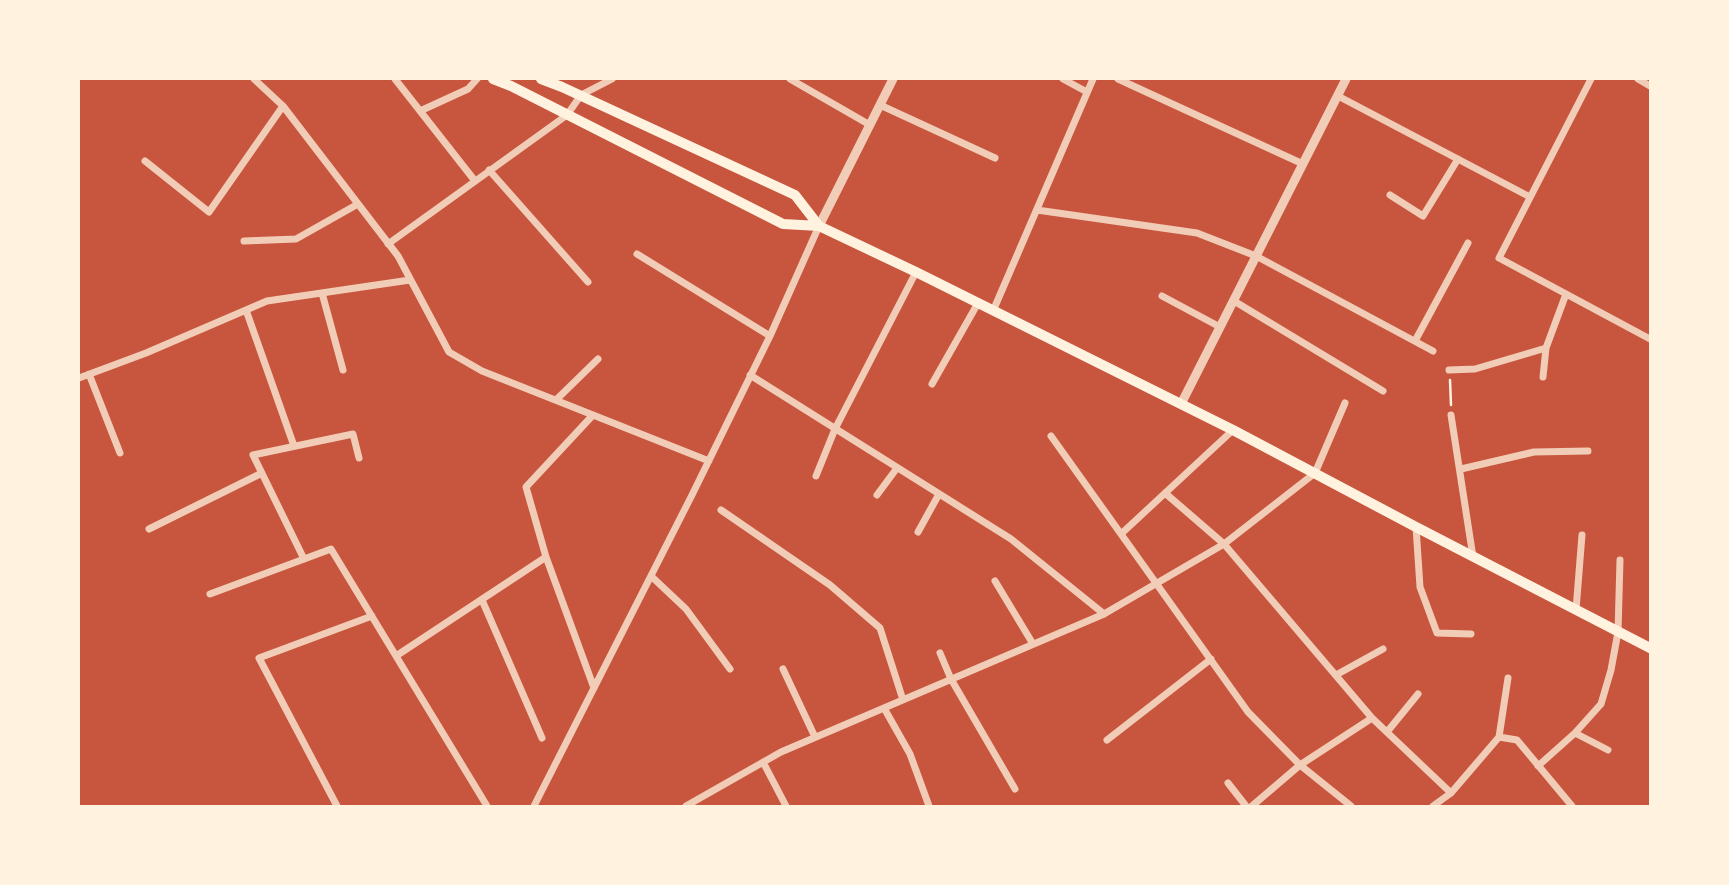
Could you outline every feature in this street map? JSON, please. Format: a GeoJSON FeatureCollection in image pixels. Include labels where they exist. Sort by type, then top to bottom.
{"type":"FeatureCollection","features":[{"type":"Feature","properties":{"kind":"main road"},"geometry":{"type":"LineString","coordinates":[[493,79],[783,224],[819,226],[916,272],[1233,430],[1650,648]]}},
{"type":"Feature","properties":{"kind":"main road"},"geometry":{"type":"LineString","coordinates":[[541,79],[795,195],[819,226]]}},
{"type":"Feature","properties":{"kind":"street"},"geometry":{"type":"LineString","coordinates":[[254,79],[283,106],[398,257],[449,352],[482,371],[709,461]]}},
{"type":"Feature","properties":{"kind":"street"},"geometry":{"type":"LineString","coordinates":[[395,79],[475,181]]}},
{"type":"Feature","properties":{"kind":"street"},"geometry":{"type":"LineString","coordinates":[[421,111],[468,89],[477,79]]}},
{"type":"Feature","properties":{"kind":"street"},"geometry":{"type":"LineString","coordinates":[[388,244],[566,115],[581,95],[612,79]]}},
{"type":"Feature","properties":{"kind":"street"},"geometry":{"type":"LineString","coordinates":[[789,79],[870,125]]}},
{"type":"Feature","properties":{"kind":"street"},"geometry":{"type":"LineString","coordinates":[[534,806],[709,461],[770,336],[819,226],[893,79]]}},
{"type":"Feature","properties":{"kind":"street"},"geometry":{"type":"LineString","coordinates":[[1063,79],[1087,92]]}},
{"type":"Feature","properties":{"kind":"street"},"geometry":{"type":"LineString","coordinates":[[993,311],[1093,79]]}},
{"type":"Feature","properties":{"kind":"street"},"geometry":{"type":"LineString","coordinates":[[1118,79],[1303,164]]}},
{"type":"Feature","properties":{"kind":"street"},"geometry":{"type":"LineString","coordinates":[[1181,404],[1346,79]]}},
{"type":"Feature","properties":{"kind":"street"},"geometry":{"type":"LineString","coordinates":[[1591,79],[1499,258],[1650,339]]}},
{"type":"Feature","properties":{"kind":"street"},"geometry":{"type":"LineString","coordinates":[[1638,79],[1650,86]]}},
{"type":"Feature","properties":{"kind":"street"},"geometry":{"type":"LineString","coordinates":[[1338,96],[1530,197]]}},
{"type":"Feature","properties":{"kind":"street"},"geometry":{"type":"LineString","coordinates":[[880,105],[995,158]]}},
{"type":"Feature","properties":{"kind":"street"},"geometry":{"type":"LineString","coordinates":[[145,161],[209,212],[283,106]]}},
{"type":"Feature","properties":{"kind":"street"},"geometry":{"type":"LineString","coordinates":[[1390,195],[1423,216],[1458,159]]}},
{"type":"Feature","properties":{"kind":"street"},"geometry":{"type":"LineString","coordinates":[[489,170],[588,282]]}},
{"type":"Feature","properties":{"kind":"street"},"geometry":{"type":"LineString","coordinates":[[244,240],[296,239],[358,204]]}},
{"type":"Feature","properties":{"kind":"street"},"geometry":{"type":"LineString","coordinates":[[1037,210],[1197,233],[1256,256],[1433,351]]}},
{"type":"Feature","properties":{"kind":"street"},"geometry":{"type":"LineString","coordinates":[[1415,341],[1468,243]]}},
{"type":"Feature","properties":{"kind":"street"},"geometry":{"type":"LineString","coordinates":[[637,254],[770,336]]}},
{"type":"Feature","properties":{"kind":"street"},"geometry":{"type":"LineString","coordinates":[[816,476],[835,429],[916,272]]}},
{"type":"Feature","properties":{"kind":"street"},"geometry":{"type":"LineString","coordinates":[[79,378],[146,353],[267,301],[410,280]]}},
{"type":"Feature","properties":{"kind":"street"},"geometry":{"type":"LineString","coordinates":[[322,293],[343,370]]}},
{"type":"Feature","properties":{"kind":"street"},"geometry":{"type":"LineString","coordinates":[[1543,376],[1546,348],[1566,294]]}},
{"type":"Feature","properties":{"kind":"street"},"geometry":{"type":"LineString","coordinates":[[1162,296],[1220,327]]}},
{"type":"Feature","properties":{"kind":"street"},"geometry":{"type":"LineString","coordinates":[[1234,301],[1383,391]]}},
{"type":"Feature","properties":{"kind":"street"},"geometry":{"type":"LineString","coordinates":[[932,384],[978,303]]}},
{"type":"Feature","properties":{"kind":"street"},"geometry":{"type":"LineString","coordinates":[[246,310],[294,446]]}},
{"type":"Feature","properties":{"kind":"street"},"geometry":{"type":"LineString","coordinates":[[1449,370],[1475,369],[1546,348]]}},
{"type":"Feature","properties":{"kind":"street"},"geometry":{"type":"LineString","coordinates":[[556,400],[598,359]]}},
{"type":"Feature","properties":{"kind":"street"},"geometry":{"type":"LineString","coordinates":[[89,374],[120,453]]}},
{"type":"Feature","properties":{"kind":"street"},"geometry":{"type":"LineString","coordinates":[[750,375],[1011,539],[1104,614]]}},
{"type":"Feature","properties":{"kind":"street"},"geometry":{"type":"LineString","coordinates":[[686,806],[781,751],[1104,614],[1224,544],[1315,473],[1345,403]]}},
{"type":"Feature","properties":{"kind":"street"},"geometry":{"type":"LineString","coordinates":[[593,415],[526,487],[546,557],[594,688]]}},
{"type":"Feature","properties":{"kind":"street"},"geometry":{"type":"LineString","coordinates":[[1451,415],[1473,557]]}},
{"type":"Feature","properties":{"kind":"street"},"geometry":{"type":"LineString","coordinates":[[1121,534],[1233,430]]}},
{"type":"Feature","properties":{"kind":"street"},"geometry":{"type":"LineString","coordinates":[[304,559],[253,455],[353,434],[359,458]]}},
{"type":"Feature","properties":{"kind":"street"},"geometry":{"type":"LineString","coordinates":[[1051,436],[1248,712],[1300,765],[1351,806]]}},
{"type":"Feature","properties":{"kind":"street"},"geometry":{"type":"LineString","coordinates":[[1461,469],[1534,452],[1588,451]]}},
{"type":"Feature","properties":{"kind":"street"},"geometry":{"type":"LineString","coordinates":[[877,495],[897,468]]}},
{"type":"Feature","properties":{"kind":"street"},"geometry":{"type":"LineString","coordinates":[[149,529],[262,473]]}},
{"type":"Feature","properties":{"kind":"street"},"geometry":{"type":"LineString","coordinates":[[1165,493],[1224,544],[1373,718],[1451,793]]}},
{"type":"Feature","properties":{"kind":"street"},"geometry":{"type":"LineString","coordinates":[[918,532],[939,494]]}},
{"type":"Feature","properties":{"kind":"street"},"geometry":{"type":"LineString","coordinates":[[721,510],[830,584],[880,628],[903,700]]}},
{"type":"Feature","properties":{"kind":"street"},"geometry":{"type":"LineString","coordinates":[[1416,527],[1420,587],[1437,633],[1472,634]]}},
{"type":"Feature","properties":{"kind":"street"},"geometry":{"type":"LineString","coordinates":[[1576,610],[1582,535]]}},
{"type":"Feature","properties":{"kind":"street"},"geometry":{"type":"LineString","coordinates":[[210,594],[331,549],[486,806]]}},
{"type":"Feature","properties":{"kind":"street"},"geometry":{"type":"LineString","coordinates":[[396,656],[546,557]]}},
{"type":"Feature","properties":{"kind":"street"},"geometry":{"type":"LineString","coordinates":[[1538,766],[1575,733],[1601,704],[1618,632],[1620,560]]}},
{"type":"Feature","properties":{"kind":"street"},"geometry":{"type":"LineString","coordinates":[[651,576],[686,609],[730,669]]}},
{"type":"Feature","properties":{"kind":"street"},"geometry":{"type":"LineString","coordinates":[[995,581],[1033,644]]}},
{"type":"Feature","properties":{"kind":"street"},"geometry":{"type":"LineString","coordinates":[[482,600],[542,738]]}},
{"type":"Feature","properties":{"kind":"street"},"geometry":{"type":"LineString","coordinates":[[337,806],[259,659],[372,616]]}},
{"type":"Feature","properties":{"kind":"street"},"geometry":{"type":"LineString","coordinates":[[1336,675],[1383,649]]}},
{"type":"Feature","properties":{"kind":"street"},"geometry":{"type":"LineString","coordinates":[[940,653],[951,680],[1015,789]]}},
{"type":"Feature","properties":{"kind":"street"},"geometry":{"type":"LineString","coordinates":[[1107,740],[1210,659]]}},
{"type":"Feature","properties":{"kind":"street"},"geometry":{"type":"LineString","coordinates":[[783,669],[815,737]]}},
{"type":"Feature","properties":{"kind":"street"},"geometry":{"type":"LineString","coordinates":[[1433,806],[1451,793],[1499,737],[1508,678]]}},
{"type":"Feature","properties":{"kind":"street"},"geometry":{"type":"LineString","coordinates":[[1387,732],[1418,694]]}},
{"type":"Feature","properties":{"kind":"street"},"geometry":{"type":"LineString","coordinates":[[884,708],[910,754],[929,806]]}},
{"type":"Feature","properties":{"kind":"street"},"geometry":{"type":"LineString","coordinates":[[1252,806],[1300,765],[1373,718]]}},
{"type":"Feature","properties":{"kind":"street"},"geometry":{"type":"LineString","coordinates":[[1575,733],[1608,750]]}},
{"type":"Feature","properties":{"kind":"street"},"geometry":{"type":"LineString","coordinates":[[1499,737],[1517,740],[1572,806]]}},
{"type":"Feature","properties":{"kind":"street"},"geometry":{"type":"LineString","coordinates":[[762,762],[786,806]]}},
{"type":"Feature","properties":{"kind":"street"},"geometry":{"type":"LineString","coordinates":[[1228,783],[1246,806]]}},
{"type":"Feature","properties":{"kind":"path"},"geometry":{"type":"LineString","coordinates":[[1449,370],[1451,415]]}}]}
